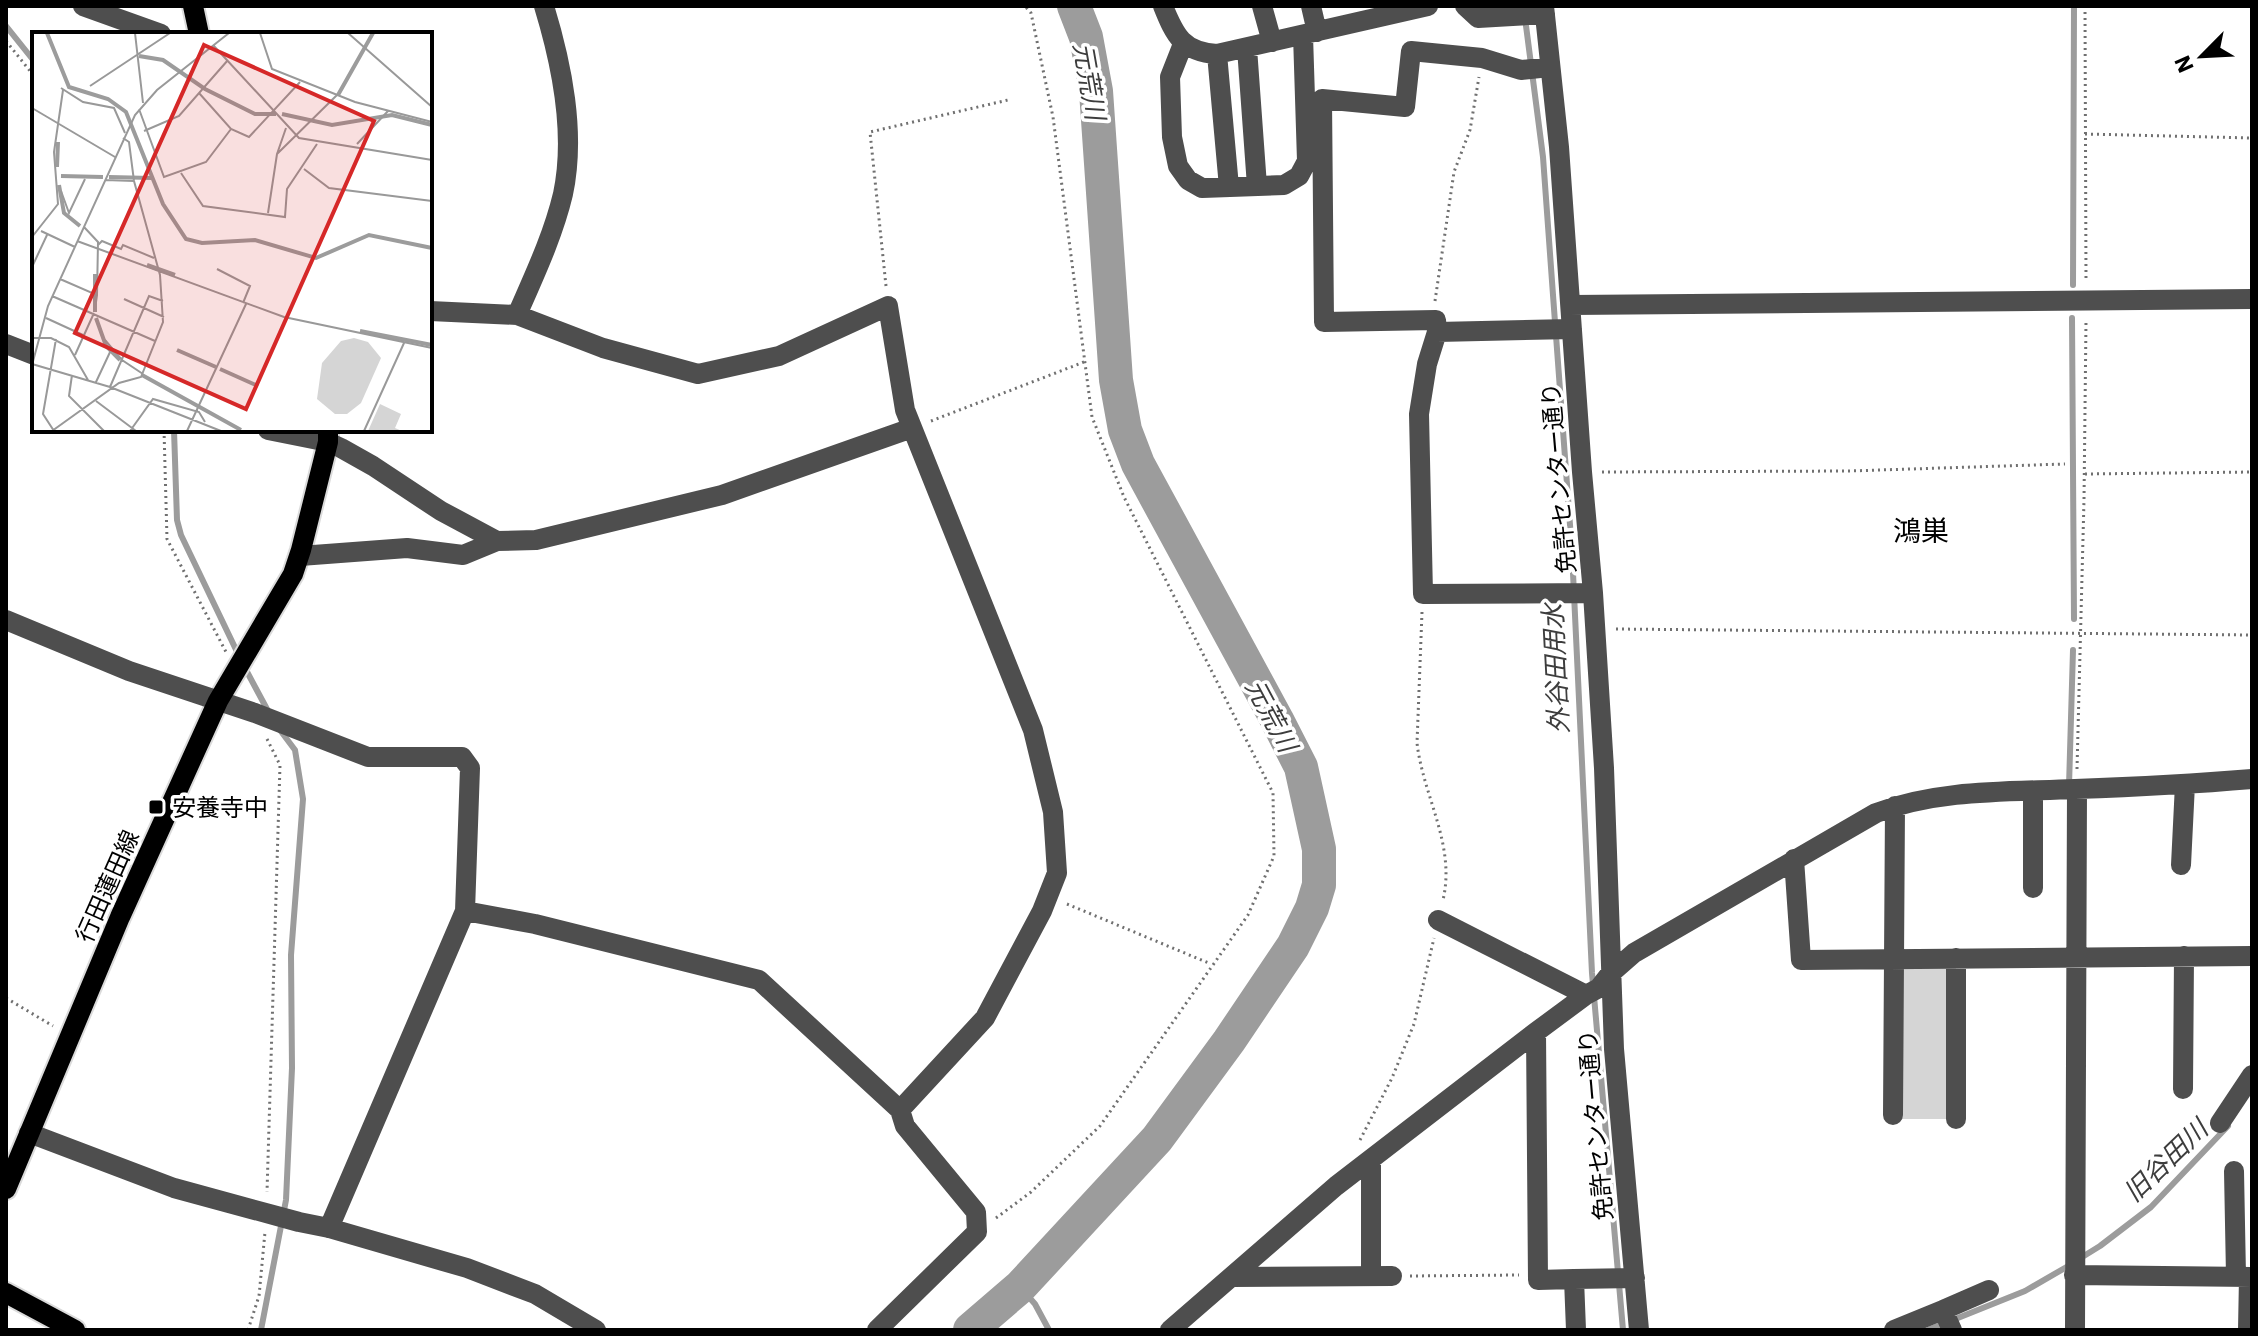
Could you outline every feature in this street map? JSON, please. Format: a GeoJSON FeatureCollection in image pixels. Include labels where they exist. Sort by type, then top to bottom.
{"type":"FeatureCollection","features":[{"type":"Feature","properties":{"kind":"main road"},"geometry":{"type":"LineString","coordinates":[[193,6],[199,32]]}},
{"type":"Feature","properties":{"kind":"main road","name":"行田蓮田線"},"geometry":{"type":"LineString","coordinates":[[6,1189],[120,917],[218,701],[293,574],[328,436]]}},
{"type":"Feature","properties":{"kind":"main road"},"geometry":{"type":"LineString","coordinates":[[6,1293],[75,1330]]}},
{"type":"Feature","properties":{"kind":"street"},"geometry":{"type":"LineString","coordinates":[[83,6],[155,32]]}},
{"type":"Feature","properties":{"kind":"street"},"geometry":{"type":"LineString","coordinates":[[517,315],[547,246],[563,193],[568,148],[565,99],[544,6]]}},
{"type":"Feature","properties":{"kind":"street"},"geometry":{"type":"LineString","coordinates":[[1163,6],[1183,44],[1201,53],[1217,54],[1310,33],[1372,13],[1428,6]]}},
{"type":"Feature","properties":{"kind":"street"},"geometry":{"type":"LineString","coordinates":[[1262,6],[1272,42]]}},
{"type":"Feature","properties":{"kind":"street"},"geometry":{"type":"LineString","coordinates":[[1183,44],[1170,77],[1172,137],[1178,166],[1188,180],[1202,188],[1284,185],[1299,176],[1307,161],[1311,6]]}},
{"type":"Feature","properties":{"kind":"street"},"geometry":{"type":"LineString","coordinates":[[1465,6],[1478,18],[1545,10]]}},
{"type":"Feature","properties":{"kind":"street","name":"免許センター通り"},"geometry":{"type":"LineString","coordinates":[[1545,10],[1559,147],[1596,629],[1614,1049],[1639,1330]]}},
{"type":"Feature","properties":{"kind":"street"},"geometry":{"type":"LineString","coordinates":[[1247,48],[1257,186]]}},
{"type":"Feature","properties":{"kind":"street"},"geometry":{"type":"LineString","coordinates":[[1550,67],[1521,70],[1482,58],[1411,51],[1405,107],[1322,99],[1324,322],[1572,329]]}},
{"type":"Feature","properties":{"kind":"street"},"geometry":{"type":"LineString","coordinates":[[1217,54],[1229,187]]}},
{"type":"Feature","properties":{"kind":"street"},"geometry":{"type":"LineString","coordinates":[[1571,305],[2252,299]]}},
{"type":"Feature","properties":{"kind":"street"},"geometry":{"type":"LineString","coordinates":[[432,311],[517,315],[603,348],[698,374],[779,356],[888,306],[905,410],[1033,730],[1053,812],[1057,873],[1042,911],[985,1018],[900,1110]]}},
{"type":"Feature","properties":{"kind":"street"},"geometry":{"type":"LineString","coordinates":[[1436,326],[1419,414],[1423,594],[1593,593]]}},
{"type":"Feature","properties":{"kind":"street"},"geometry":{"type":"LineString","coordinates":[[6,344],[32,354]]}},
{"type":"Feature","properties":{"kind":"street"},"geometry":{"type":"LineString","coordinates":[[300,556],[407,548],[463,555],[497,541],[536,540],[722,495],[912,428]]}},
{"type":"Feature","properties":{"kind":"street"},"geometry":{"type":"LineString","coordinates":[[288,432],[328,436],[441,511],[497,541]]}},
{"type":"Feature","properties":{"kind":"street"},"geometry":{"type":"LineString","coordinates":[[6,620],[129,671],[255,713],[368,757],[462,757],[470,768],[465,911],[329,1228]]}},
{"type":"Feature","properties":{"kind":"street"},"geometry":{"type":"LineString","coordinates":[[1170,1330],[1336,1186],[1364,1153],[1599,988],[1634,953],[1876,813],[1930,798],[1996,792],[2252,779]]}},
{"type":"Feature","properties":{"kind":"street"},"geometry":{"type":"LineString","coordinates":[[2181,865],[2185,784]]}},
{"type":"Feature","properties":{"kind":"street"},"geometry":{"type":"LineString","coordinates":[[2075,1330],[2077,789]]}},
{"type":"Feature","properties":{"kind":"street"},"geometry":{"type":"LineString","coordinates":[[2033,791],[2033,888]]}},
{"type":"Feature","properties":{"kind":"street"},"geometry":{"type":"LineString","coordinates":[[1893,1115],[1895,806]]}},
{"type":"Feature","properties":{"kind":"street"},"geometry":{"type":"LineString","coordinates":[[1794,859],[1801,960],[2252,956]]}},
{"type":"Feature","properties":{"kind":"street"},"geometry":{"type":"LineString","coordinates":[[465,911],[535,924],[759,980],[900,1110],[905,1126],[976,1212],[977,1232],[877,1330]]}},
{"type":"Feature","properties":{"kind":"street"},"geometry":{"type":"LineString","coordinates":[[1438,920],[1586,995]]}},
{"type":"Feature","properties":{"kind":"street"},"geometry":{"type":"LineString","coordinates":[[2183,1089],[2184,956]]}},
{"type":"Feature","properties":{"kind":"street"},"geometry":{"type":"LineString","coordinates":[[1956,958],[1956,1119]]}},
{"type":"Feature","properties":{"kind":"street"},"geometry":{"type":"LineString","coordinates":[[1536,1032],[1538,1280],[1635,1278]]}},
{"type":"Feature","properties":{"kind":"street"},"geometry":{"type":"LineString","coordinates":[[2220,1123],[2252,1075]]}},
{"type":"Feature","properties":{"kind":"street"},"geometry":{"type":"LineString","coordinates":[[29,1133],[174,1188],[467,1268],[535,1294],[596,1330]]}},
{"type":"Feature","properties":{"kind":"street"},"geometry":{"type":"LineString","coordinates":[[1364,1153],[1371,1276]]}},
{"type":"Feature","properties":{"kind":"street"},"geometry":{"type":"LineString","coordinates":[[2234,1171],[2248,1330]]}},
{"type":"Feature","properties":{"kind":"street"},"geometry":{"type":"LineString","coordinates":[[2074,1275],[2245,1277]]}},
{"type":"Feature","properties":{"kind":"street"},"geometry":{"type":"LineString","coordinates":[[1232,1277],[1392,1276]]}},
{"type":"Feature","properties":{"kind":"street"},"geometry":{"type":"LineString","coordinates":[[1574,1279],[1576,1330]]}},
{"type":"Feature","properties":{"kind":"street"},"geometry":{"type":"LineString","coordinates":[[1894,1330],[1989,1290]]}},
{"type":"Feature","properties":{"kind":"street"},"geometry":{"type":"LineString","coordinates":[[1943,1310],[1952,1330]]}},
{"type":"Feature","properties":{"kind":"path"},"geometry":{"type":"LineString","coordinates":[[977,1232],[1031,1192],[1100,1126],[1248,915],[1274,856],[1273,793],[1124,497],[1092,417],[1053,117],[1031,13],[1025,6]]}},
{"type":"Feature","properties":{"kind":"path"},"geometry":{"type":"LineString","coordinates":[[2077,789],[2085,474],[2085,6]]}},
{"type":"Feature","properties":{"kind":"path"},"geometry":{"type":"LineString","coordinates":[[6,41],[32,74]]}},
{"type":"Feature","properties":{"kind":"path"},"geometry":{"type":"LineString","coordinates":[[1436,326],[1435,306],[1454,172],[1470,130],[1482,58]]}},
{"type":"Feature","properties":{"kind":"path"},"geometry":{"type":"LineString","coordinates":[[888,306],[870,132],[1008,100]]}},
{"type":"Feature","properties":{"kind":"path"},"geometry":{"type":"LineString","coordinates":[[2085,134],[2252,138]]}},
{"type":"Feature","properties":{"kind":"path"},"geometry":{"type":"LineString","coordinates":[[912,428],[1084,362]]}},
{"type":"Feature","properties":{"kind":"path"},"geometry":{"type":"LineString","coordinates":[[164,432],[167,539],[235,669]]}},
{"type":"Feature","properties":{"kind":"path"},"geometry":{"type":"LineString","coordinates":[[1582,472],[1849,471],[2065,464]]}},
{"type":"Feature","properties":{"kind":"path"},"geometry":{"type":"LineString","coordinates":[[2085,474],[2252,472]]}},
{"type":"Feature","properties":{"kind":"path"},"geometry":{"type":"LineString","coordinates":[[1364,1153],[1414,1024],[1446,886],[1446,864],[1437,818],[1417,743],[1423,594]]}},
{"type":"Feature","properties":{"kind":"path"},"geometry":{"type":"LineString","coordinates":[[1596,629],[2252,635]]}},
{"type":"Feature","properties":{"kind":"path"},"geometry":{"type":"LineString","coordinates":[[248,1330],[259,1296],[270,1213],[280,765],[255,713]]}},
{"type":"Feature","properties":{"kind":"path"},"geometry":{"type":"LineString","coordinates":[[1048,896],[1211,964]]}},
{"type":"Feature","properties":{"kind":"path"},"geometry":{"type":"LineString","coordinates":[[6,998],[70,1036]]}},
{"type":"Feature","properties":{"kind":"path"},"geometry":{"type":"LineString","coordinates":[[1392,1276],[1538,1275]]}},
{"type":"Feature","properties":{"kind":"shaded area"},"geometry":{"type":"Polygon","coordinates":[[[1895,958],[1956,958],[1956,1119],[1892,1119],[1895,958]]]}},
{"type":"Feature","properties":{"kind":"waterway","name":"元荒川"},"geometry":{"type":"LineString","coordinates":[[970,1330],[1020,1287],[1157,1139],[1229,1041],[1293,946],[1312,908],[1319,885],[1319,849],[1301,767],[1138,464],[1125,430],[1116,380],[1096,91],[1086,37],[1074,6]]}},
{"type":"Feature","properties":{"kind":"waterway"},"geometry":{"type":"LineString","coordinates":[[2073,285],[2074,6]]}},
{"type":"Feature","properties":{"kind":"waterway","name":"外谷田用水"},"geometry":{"type":"LineString","coordinates":[[1525,18],[1543,157],[1572,552],[1592,973],[1623,1330]]}},
{"type":"Feature","properties":{"kind":"waterway"},"geometry":{"type":"LineString","coordinates":[[6,26],[32,58]]}},
{"type":"Feature","properties":{"kind":"waterway"},"geometry":{"type":"LineString","coordinates":[[2072,318],[2074,619]]}},
{"type":"Feature","properties":{"kind":"waterway"},"geometry":{"type":"LineString","coordinates":[[174,432],[177,520],[181,535],[240,658]]}},
{"type":"Feature","properties":{"kind":"waterway"},"geometry":{"type":"LineString","coordinates":[[2069,786],[2073,650]]}},
{"type":"Feature","properties":{"kind":"waterway"},"geometry":{"type":"LineString","coordinates":[[245,668],[268,711]]}},
{"type":"Feature","properties":{"kind":"waterway"},"geometry":{"type":"LineString","coordinates":[[261,1330],[286,1200],[292,1068],[291,955],[303,799],[295,750],[280,730]]}},
{"type":"Feature","properties":{"kind":"waterway","name":"旧谷田川"},"geometry":{"type":"LineString","coordinates":[[2079,1259],[2151,1207],[2228,1126]]}},
{"type":"Feature","properties":{"kind":"waterway"},"geometry":{"type":"LineString","coordinates":[[1928,1330],[2025,1291],[2070,1265]]}},
{"type":"Feature","properties":{"kind":"waterway"},"geometry":{"type":"LineString","coordinates":[[1020,1287],[1035,1304],[1049,1330]]}},
{"type":"Feature","properties":{"kind":"place","name":"安養寺中"},"geometry":{"type":"Point","coordinates":[156,807]}},
{"type":"Feature","properties":{"kind":"district","name":"鴻巣"},"geometry":{"type":"Point","coordinates":[1921,530]}}]}
